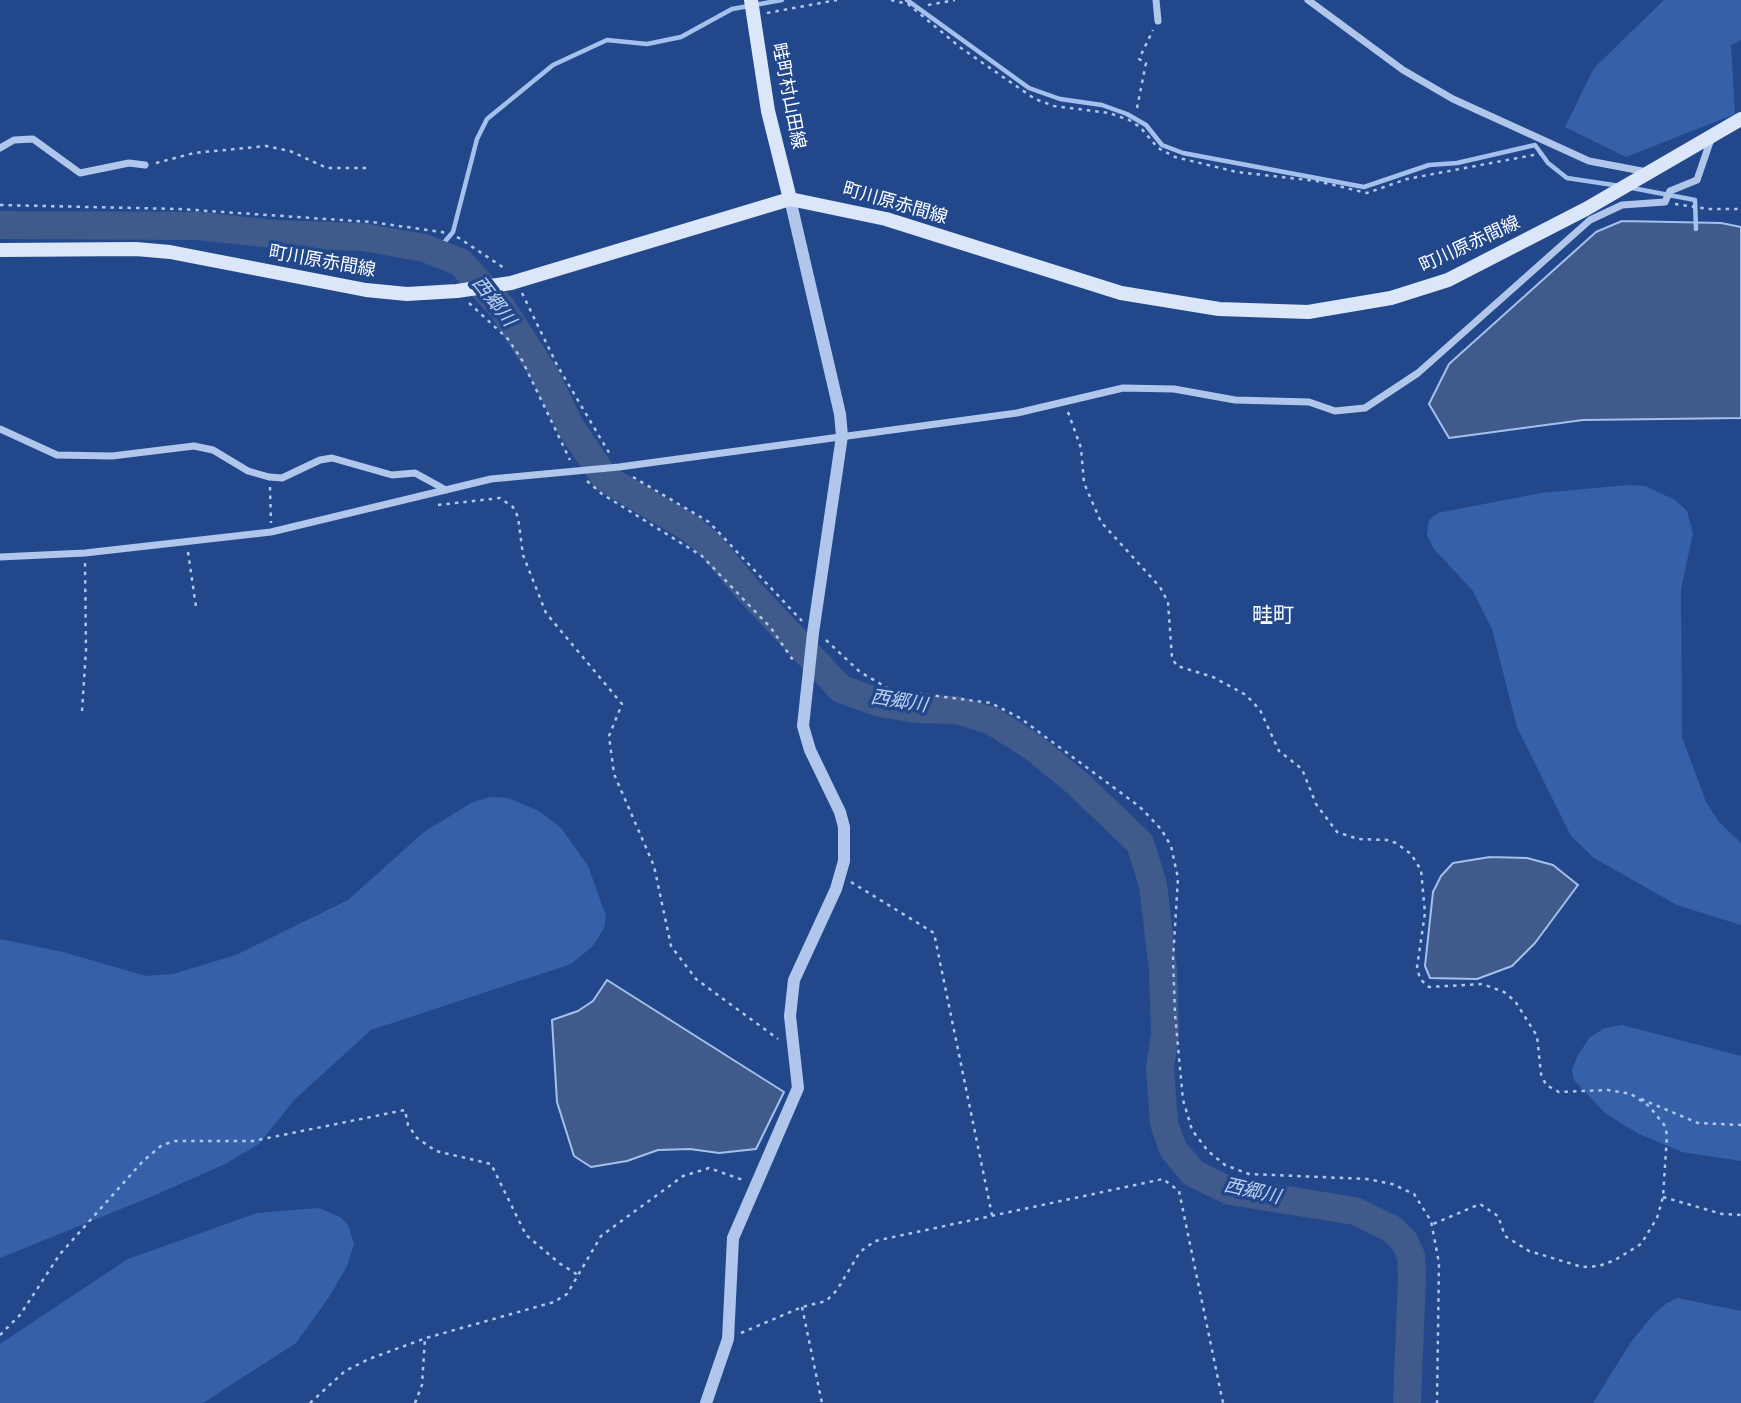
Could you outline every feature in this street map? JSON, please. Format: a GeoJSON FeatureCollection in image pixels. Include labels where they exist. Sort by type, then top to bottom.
{"type":"FeatureCollection","features":[{"type":"Feature","properties":{"kind":"main road","name":"畦町村山田線"},"geometry":{"type":"LineString","coordinates":[[752,7],[768,111],[790,199]]}},
{"type":"Feature","properties":{"kind":"main road","name":"町川原赤間線"},"geometry":{"type":"LineString","coordinates":[[0,250],[136,249],[170,252],[366,290],[407,294],[457,291],[514,282],[790,199],[886,219],[1121,293],[1219,309],[1308,312],[1391,298],[1448,281],[1651,173],[1741,118]]}},
{"type":"Feature","properties":{"kind":"street"},"geometry":{"type":"LineString","coordinates":[[1156,0],[1158,21]]}},
{"type":"Feature","properties":{"kind":"street"},"geometry":{"type":"LineString","coordinates":[[1308,0],[1403,70],[1453,99],[1589,161],[1651,173]]}},
{"type":"Feature","properties":{"kind":"street"},"geometry":{"type":"LineString","coordinates":[[0,556],[85,553],[271,532],[491,478],[616,467],[1017,413],[1123,388],[1174,389],[1235,400],[1309,402],[1335,411],[1365,408],[1418,373],[1590,220],[1622,205],[1665,202],[1670,191],[1697,180],[1712,135]]}},
{"type":"Feature","properties":{"kind":"street"},"geometry":{"type":"LineString","coordinates":[[0,148],[15,140],[33,139],[80,173],[129,163],[145,165]]}},
{"type":"Feature","properties":{"kind":"street"},"geometry":{"type":"LineString","coordinates":[[706,1403],[728,1339],[733,1238],[798,1088],[790,1016],[794,980],[841,876],[844,827],[803,726],[813,630],[842,436],[840,414],[790,199]]}},
{"type":"Feature","properties":{"kind":"street"},"geometry":{"type":"LineString","coordinates":[[0,429],[57,455],[112,456],[194,446],[213,450],[248,471],[282,478],[320,460],[332,458],[392,475],[415,473],[446,491]]}},
{"type":"Feature","properties":{"kind":"path"},"geometry":{"type":"LineString","coordinates":[[752,7],[838,0]]}},
{"type":"Feature","properties":{"kind":"path"},"geometry":{"type":"LineString","coordinates":[[891,0],[908,4],[961,48],[1035,99],[1054,106],[1109,113],[1129,120],[1140,127],[1158,148],[1175,157],[1237,172],[1317,181],[1367,193],[1407,179],[1549,152]]}},
{"type":"Feature","properties":{"kind":"path"},"geometry":{"type":"LineString","coordinates":[[928,5],[954,0]]}},
{"type":"Feature","properties":{"kind":"path"},"geometry":{"type":"LineString","coordinates":[[1137,108],[1146,63],[1139,59],[1158,21]]}},
{"type":"Feature","properties":{"kind":"path"},"geometry":{"type":"LineString","coordinates":[[145,165],[172,161],[194,153],[266,146],[289,150],[327,168],[371,168]]}},
{"type":"Feature","properties":{"kind":"path"},"geometry":{"type":"LineString","coordinates":[[1665,202],[1709,209],[1741,209]]}},
{"type":"Feature","properties":{"kind":"path"},"geometry":{"type":"LineString","coordinates":[[0,205],[246,213],[371,222],[442,232],[459,238],[503,268],[514,282],[557,365],[616,467],[709,522],[739,551],[798,618],[860,672],[891,690],[991,703],[1020,718],[1140,807],[1161,829],[1171,846],[1178,878],[1173,959],[1183,1100],[1192,1130],[1208,1151],[1225,1165],[1249,1174],[1367,1179],[1392,1184],[1414,1194],[1432,1224],[1438,1263],[1437,1403]]}},
{"type":"Feature","properties":{"kind":"path"},"geometry":{"type":"LineString","coordinates":[[457,291],[508,339],[522,359],[575,472],[602,495],[702,555],[771,628],[807,679]]}},
{"type":"Feature","properties":{"kind":"path"},"geometry":{"type":"LineString","coordinates":[[1065,402],[1081,448],[1084,483],[1101,522],[1160,587],[1168,602],[1171,650],[1177,666],[1213,677],[1246,695],[1260,710],[1279,751],[1302,769],[1315,804],[1337,832],[1358,839],[1396,843],[1411,854],[1421,870],[1425,913],[1417,968],[1420,979],[1429,987],[1482,985],[1504,992],[1515,1001],[1537,1036],[1541,1074],[1546,1086],[1552,1090],[1608,1090],[1631,1094],[1665,1126],[1667,1135],[1662,1198],[1648,1236],[1641,1244],[1599,1266],[1582,1267],[1518,1247],[1505,1236],[1498,1216],[1480,1204],[1432,1224]]}},
{"type":"Feature","properties":{"kind":"path"},"geometry":{"type":"LineString","coordinates":[[269,477],[271,532]]}},
{"type":"Feature","properties":{"kind":"path"},"geometry":{"type":"LineString","coordinates":[[436,505],[500,498],[513,507],[518,517],[523,555],[552,624],[622,704],[609,736],[614,774],[654,866],[671,946],[696,979],[771,1036],[793,1038]]}},
{"type":"Feature","properties":{"kind":"path"},"geometry":{"type":"LineString","coordinates":[[187,542],[195,607]]}},
{"type":"Feature","properties":{"kind":"path"},"geometry":{"type":"LineString","coordinates":[[82,711],[86,650],[85,553]]}},
{"type":"Feature","properties":{"kind":"path"},"geometry":{"type":"LineString","coordinates":[[841,876],[934,933],[992,1215]]}},
{"type":"Feature","properties":{"kind":"path"},"geometry":{"type":"LineString","coordinates":[[1638,1099],[1698,1123],[1741,1125]]}},
{"type":"Feature","properties":{"kind":"path"},"geometry":{"type":"LineString","coordinates":[[0,1335],[20,1315],[60,1254],[143,1161],[162,1145],[176,1141],[253,1141],[405,1110],[408,1125],[417,1138],[436,1151],[491,1164],[526,1235],[578,1275]]}},
{"type":"Feature","properties":{"kind":"path"},"geometry":{"type":"LineString","coordinates":[[310,1403],[345,1371],[425,1338],[554,1302],[567,1294],[601,1236],[683,1176],[709,1168],[755,1186]]}},
{"type":"Feature","properties":{"kind":"path"},"geometry":{"type":"LineString","coordinates":[[728,1339],[802,1307],[826,1301],[837,1290],[860,1252],[875,1241],[1151,1180],[1170,1181],[1178,1191],[1223,1403]]}},
{"type":"Feature","properties":{"kind":"path"},"geometry":{"type":"LineString","coordinates":[[1662,1198],[1721,1214],[1741,1216]]}},
{"type":"Feature","properties":{"kind":"path"},"geometry":{"type":"LineString","coordinates":[[802,1307],[822,1403]]}},
{"type":"Feature","properties":{"kind":"path"},"geometry":{"type":"LineString","coordinates":[[415,1403],[422,1385],[425,1338]]}},
{"type":"Feature","properties":{"kind":"shaded area"},"geometry":{"type":"Polygon","coordinates":[[[1664,0],[1741,0],[1741,40],[1731,45],[1735,114],[1626,157],[1565,127],[1594,68],[1664,0]]]}},
{"type":"Feature","properties":{"kind":"shaded area"},"geometry":{"type":"Polygon","coordinates":[[[1622,221],[1721,223],[1741,227],[1741,418],[1583,420],[1449,438],[1429,404],[1449,364],[1596,232],[1622,221]]]}},
{"type":"Feature","properties":{"kind":"shaded area"},"geometry":{"type":"Polygon","coordinates":[[[1628,485],[1645,486],[1675,500],[1687,511],[1693,533],[1681,589],[1682,737],[1706,802],[1719,822],[1741,843],[1741,925],[1677,905],[1594,858],[1571,836],[1517,727],[1492,629],[1473,591],[1434,549],[1427,535],[1429,520],[1438,513],[1541,493],[1628,485]]]}},
{"type":"Feature","properties":{"kind":"shaded area"},"geometry":{"type":"Polygon","coordinates":[[[490,797],[508,798],[539,811],[561,828],[588,866],[606,916],[604,928],[593,946],[571,964],[371,1030],[294,1100],[259,1144],[225,1164],[153,1196],[0,1258],[0,939],[63,952],[146,976],[173,974],[236,955],[348,900],[424,832],[473,802],[490,797]]]}},
{"type":"Feature","properties":{"kind":"shaded area"},"geometry":{"type":"Polygon","coordinates":[[[1490,857],[1527,858],[1553,865],[1578,885],[1535,943],[1512,966],[1477,979],[1430,978],[1425,966],[1433,892],[1441,876],[1453,863],[1490,857]]]}},
{"type":"Feature","properties":{"kind":"shaded area"},"geometry":{"type":"Polygon","coordinates":[[[607,980],[784,1092],[756,1149],[719,1153],[690,1149],[658,1150],[627,1161],[591,1167],[574,1156],[557,1102],[552,1020],[578,1011],[593,1001],[607,980]]]}},
{"type":"Feature","properties":{"kind":"shaded area"},"geometry":{"type":"Polygon","coordinates":[[[1622,1025],[1741,1056],[1741,1161],[1682,1152],[1637,1133],[1605,1113],[1574,1080],[1572,1069],[1590,1037],[1605,1028],[1622,1025]]]}},
{"type":"Feature","properties":{"kind":"shaded area"},"geometry":{"type":"Polygon","coordinates":[[[319,1208],[340,1217],[348,1225],[354,1244],[347,1266],[329,1297],[296,1343],[203,1403],[0,1403],[0,1344],[128,1259],[257,1213],[319,1208]]]}},
{"type":"Feature","properties":{"kind":"shaded area"},"geometry":{"type":"Polygon","coordinates":[[[1678,1298],[1741,1311],[1741,1403],[1593,1403],[1631,1342],[1654,1314],[1678,1298]]]}},
{"type":"Feature","properties":{"kind":"waterway"},"geometry":{"type":"LineString","coordinates":[[436,252],[453,232],[477,139],[487,119],[553,65],[607,40],[647,44],[681,37],[732,9],[782,0]]}},
{"type":"Feature","properties":{"kind":"waterway"},"geometry":{"type":"LineString","coordinates":[[907,0],[1029,88],[1060,99],[1102,105],[1127,114],[1146,125],[1162,145],[1183,153],[1364,187],[1429,165],[1457,163],[1535,145],[1548,163],[1567,178],[1620,186]]}},
{"type":"Feature","properties":{"kind":"waterway"},"geometry":{"type":"LineString","coordinates":[[1632,188],[1695,200],[1696,229]]}},
{"type":"Feature","properties":{"kind":"waterway","name":"西郷川"},"geometry":{"type":"LineString","coordinates":[[0,225],[199,226],[274,234],[363,237],[424,248],[460,262],[502,308],[545,375],[570,426],[605,478],[690,528],[710,545],[747,589],[841,689],[880,703],[917,709],[957,710],[992,721],[1033,747],[1077,783],[1140,843],[1153,885],[1163,970],[1165,1034],[1160,1068],[1164,1123],[1173,1149],[1193,1173],[1230,1191],[1355,1211],[1392,1229],[1404,1241],[1411,1256],[1412,1277],[1407,1403]]}},
{"type":"Feature","properties":{"kind":"district","name":"畦町"},"geometry":{"type":"Point","coordinates":[1273,616]}}]}
